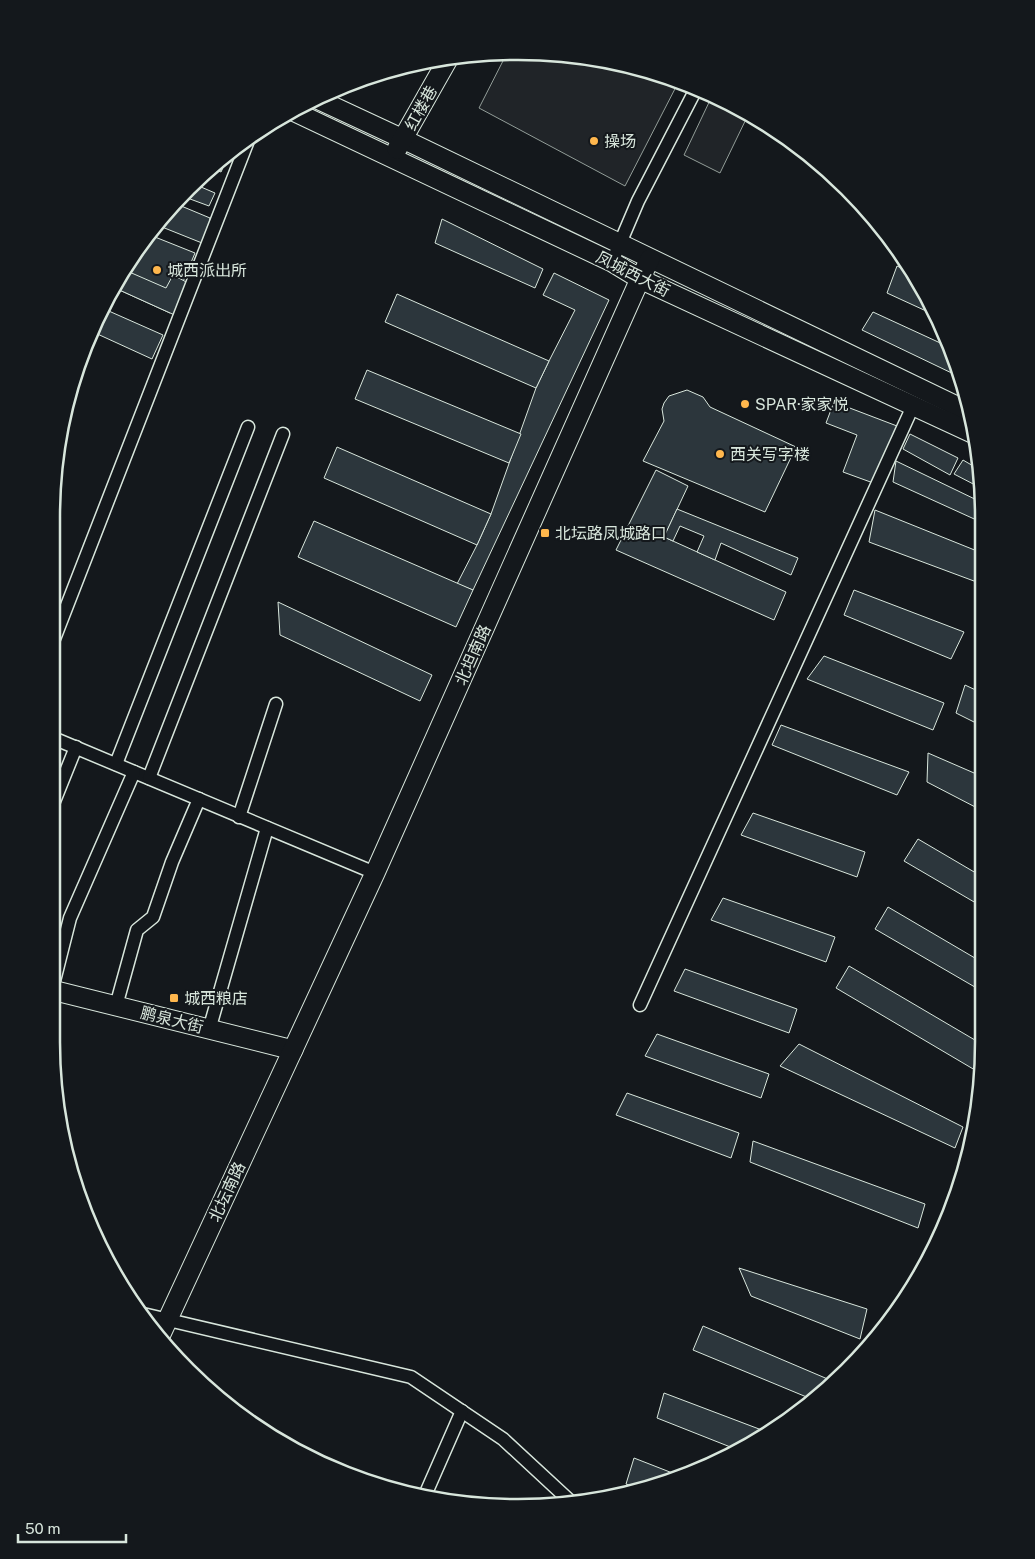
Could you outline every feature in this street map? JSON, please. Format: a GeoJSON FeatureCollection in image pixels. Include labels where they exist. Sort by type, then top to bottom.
{"type":"FeatureCollection","features":[{"type":"Feature","properties":{"kind":"main road","name":"红楼巷"},"geometry":{"type":"LineString","coordinates":[[393,157],[444,66]]}},
{"type":"Feature","properties":{"kind":"main road","name":"凤城西大街"},"geometry":{"type":"LineString","coordinates":[[325,103],[961,409]]}},
{"type":"Feature","properties":{"kind":"main road","name":"凤城西大街"},"geometry":{"type":"LineString","coordinates":[[301,115],[612,262],[640,279],[966,431]]}},
{"type":"Feature","properties":{"kind":"main road","name":"北坦南路"},"geometry":{"type":"LineString","coordinates":[[293,1050],[375,873],[650,259]]}},
{"type":"Feature","properties":{"kind":"main road","name":"鹏泉大街"},"geometry":{"type":"LineString","coordinates":[[60,991],[293,1050]]}},
{"type":"Feature","properties":{"kind":"main road","name":"北坛南路"},"geometry":{"type":"LineString","coordinates":[[164,1326],[293,1050]]}},
{"type":"Feature","properties":{"kind":"street"},"geometry":{"type":"LineString","coordinates":[[612,262],[638,201],[693,95]]}},
{"type":"Feature","properties":{"kind":"street"},"geometry":{"type":"LineString","coordinates":[[60,624],[244,151]]}},
{"type":"Feature","properties":{"kind":"street"},"geometry":{"type":"LineString","coordinates":[[640,1005],[913,406]]}},
{"type":"Feature","properties":{"kind":"street"},"geometry":{"type":"LineString","coordinates":[[116,764],[248,427]]}},
{"type":"Feature","properties":{"kind":"street"},"geometry":{"type":"LineString","coordinates":[[149,778],[284,434]]}},
{"type":"Feature","properties":{"kind":"street"},"geometry":{"type":"LineString","coordinates":[[239,816],[276,704]]}},
{"type":"Feature","properties":{"kind":"street"},"geometry":{"type":"LineString","coordinates":[[60,741],[375,873]]}},
{"type":"Feature","properties":{"kind":"street"},"geometry":{"type":"LineString","coordinates":[[60,787],[76,747]]}},
{"type":"Feature","properties":{"kind":"street"},"geometry":{"type":"LineString","coordinates":[[60,957],[70,918],[134,772]]}},
{"type":"Feature","properties":{"kind":"street"},"geometry":{"type":"LineString","coordinates":[[116,1006],[137,930],[154,916],[172,862],[199,799]]}},
{"type":"Feature","properties":{"kind":"street"},"geometry":{"type":"LineString","coordinates":[[209,1030],[267,828]]}},
{"type":"Feature","properties":{"kind":"street"},"geometry":{"type":"LineString","coordinates":[[164,1326],[411,1377],[503,1439],[565,1496]]}},
{"type":"Feature","properties":{"kind":"street"},"geometry":{"type":"LineString","coordinates":[[427,1490],[462,1411]]}},
{"type":"Feature","properties":{"kind":"shaded area","name":"操场"},"geometry":{"type":"Polygon","coordinates":[[[503,60],[547,61],[577,64],[636,76],[675,88],[625,186],[479,108],[503,60]]]}},
{"type":"Feature","properties":{"kind":"shaded area"},"geometry":{"type":"Polygon","coordinates":[[[709,102],[745,121],[720,173],[684,155],[709,102]]]}},
{"type":"Feature","properties":{"kind":"building"},"geometry":{"type":"Polygon","coordinates":[[[201,187],[215,193],[209,206],[190,199],[201,187]]]}},
{"type":"Feature","properties":{"kind":"building"},"geometry":{"type":"Polygon","coordinates":[[[183,207],[210,218],[207,245],[164,228],[183,207]]]}},
{"type":"Feature","properties":{"kind":"building"},"geometry":{"type":"Polygon","coordinates":[[[442,219],[543,269],[535,288],[435,243],[442,219]]]}},
{"type":"Feature","properties":{"kind":"building","name":"城西派出所"},"geometry":{"type":"Polygon","coordinates":[[[156,237],[195,253],[170,313],[120,290],[137,263],[156,237]]]}},
{"type":"Feature","properties":{"kind":"building"},"geometry":{"type":"Polygon","coordinates":[[[897,266],[901,268],[926,311],[887,293],[897,266]]]}},
{"type":"Feature","properties":{"kind":"building"},"geometry":{"type":"Polygon","coordinates":[[[131,273],[166,288],[173,275],[192,285],[179,317],[120,290],[131,273]]]}},
{"type":"Feature","properties":{"kind":"building"},"geometry":{"type":"Polygon","coordinates":[[[554,273],[609,300],[473,590],[457,584],[491,514],[536,388],[575,310],[543,295],[554,273]]]}},
{"type":"Feature","properties":{"kind":"building"},"geometry":{"type":"Polygon","coordinates":[[[397,294],[549,361],[536,388],[385,322],[397,294]]]}},
{"type":"Feature","properties":{"kind":"building"},"geometry":{"type":"Polygon","coordinates":[[[109,311],[163,335],[152,359],[98,334],[109,311]]]}},
{"type":"Feature","properties":{"kind":"building"},"geometry":{"type":"Polygon","coordinates":[[[873,312],[940,343],[952,373],[862,330],[873,312]]]}},
{"type":"Feature","properties":{"kind":"building"},"geometry":{"type":"Polygon","coordinates":[[[367,370],[521,434],[509,463],[355,399],[367,370]]]}},
{"type":"Feature","properties":{"kind":"building","name":"西关写字楼"},"geometry":{"type":"Polygon","coordinates":[[[687,390],[703,397],[710,407],[796,447],[765,512],[643,461],[664,421],[662,409],[664,403],[669,396],[687,390]]]}},
{"type":"Feature","properties":{"kind":"building"},"geometry":{"type":"Polygon","coordinates":[[[834,402],[897,426],[876,484],[843,472],[857,435],[826,423],[834,402]]]}},
{"type":"Feature","properties":{"kind":"building"},"geometry":{"type":"Polygon","coordinates":[[[910,434],[958,458],[950,475],[903,449],[910,434]]]}},
{"type":"Feature","properties":{"kind":"building"},"geometry":{"type":"Polygon","coordinates":[[[337,447],[491,514],[477,545],[324,478],[337,447]]]}},
{"type":"Feature","properties":{"kind":"building"},"geometry":{"type":"Polygon","coordinates":[[[963,460],[972,465],[974,484],[954,474],[963,460]]]}},
{"type":"Feature","properties":{"kind":"building"},"geometry":{"type":"Polygon","coordinates":[[[896,461],[974,499],[975,519],[893,482],[896,461]]]}},
{"type":"Feature","properties":{"kind":"building"},"geometry":{"type":"Polygon","coordinates":[[[656,470],[688,486],[664,537],[786,592],[774,620],[616,550],[656,470]]]}},
{"type":"Feature","properties":{"kind":"building"},"geometry":{"type":"Polygon","coordinates":[[[677,509],[798,558],[791,575],[721,543],[715,560],[697,552],[704,536],[680,526],[673,541],[664,537],[677,509]]]}},
{"type":"Feature","properties":{"kind":"building"},"geometry":{"type":"Polygon","coordinates":[[[875,510],[975,550],[975,581],[869,542],[875,510]]]}},
{"type":"Feature","properties":{"kind":"building"},"geometry":{"type":"Polygon","coordinates":[[[314,521],[473,590],[456,627],[298,557],[314,521]]]}},
{"type":"Feature","properties":{"kind":"building"},"geometry":{"type":"Polygon","coordinates":[[[854,590],[964,632],[951,659],[844,615],[854,590]]]}},
{"type":"Feature","properties":{"kind":"building"},"geometry":{"type":"Polygon","coordinates":[[[278,602],[432,675],[420,701],[280,635],[278,602]]]}},
{"type":"Feature","properties":{"kind":"building"},"geometry":{"type":"Polygon","coordinates":[[[824,656],[944,703],[933,730],[807,679],[824,656]]]}},
{"type":"Feature","properties":{"kind":"building"},"geometry":{"type":"Polygon","coordinates":[[[965,685],[975,690],[975,722],[956,713],[965,685]]]}},
{"type":"Feature","properties":{"kind":"building"},"geometry":{"type":"Polygon","coordinates":[[[781,725],[909,772],[897,795],[772,745],[781,725]]]}},
{"type":"Feature","properties":{"kind":"building"},"geometry":{"type":"Polygon","coordinates":[[[928,753],[975,773],[975,807],[927,782],[928,753]]]}},
{"type":"Feature","properties":{"kind":"building"},"geometry":{"type":"Polygon","coordinates":[[[753,813],[865,852],[857,877],[741,835],[753,813]]]}},
{"type":"Feature","properties":{"kind":"building"},"geometry":{"type":"Polygon","coordinates":[[[918,839],[975,872],[975,902],[904,861],[918,839]]]}},
{"type":"Feature","properties":{"kind":"building"},"geometry":{"type":"Polygon","coordinates":[[[723,898],[835,937],[826,962],[711,920],[723,898]]]}},
{"type":"Feature","properties":{"kind":"building"},"geometry":{"type":"Polygon","coordinates":[[[888,907],[975,958],[975,987],[875,929],[888,907]]]}},
{"type":"Feature","properties":{"kind":"building"},"geometry":{"type":"Polygon","coordinates":[[[849,966],[975,1040],[974,1069],[836,988],[849,966]]]}},
{"type":"Feature","properties":{"kind":"building"},"geometry":{"type":"Polygon","coordinates":[[[685,969],[797,1009],[789,1033],[674,991],[685,969]]]}},
{"type":"Feature","properties":{"kind":"building"},"geometry":{"type":"Polygon","coordinates":[[[657,1034],[769,1074],[761,1098],[645,1056],[657,1034]]]}},
{"type":"Feature","properties":{"kind":"building"},"geometry":{"type":"Polygon","coordinates":[[[799,1044],[963,1127],[955,1148],[780,1066],[799,1044]]]}},
{"type":"Feature","properties":{"kind":"building"},"geometry":{"type":"Polygon","coordinates":[[[627,1093],[739,1133],[731,1158],[616,1115],[627,1093]]]}},
{"type":"Feature","properties":{"kind":"building"},"geometry":{"type":"Polygon","coordinates":[[[753,1141],[925,1204],[918,1228],[750,1162],[753,1141]]]}},
{"type":"Feature","properties":{"kind":"building"},"geometry":{"type":"Polygon","coordinates":[[[739,1268],[867,1309],[860,1339],[751,1296],[739,1268]]]}},
{"type":"Feature","properties":{"kind":"building"},"geometry":{"type":"Polygon","coordinates":[[[703,1326],[826,1378],[805,1396],[693,1350],[703,1326]]]}},
{"type":"Feature","properties":{"kind":"building"},"geometry":{"type":"Polygon","coordinates":[[[664,1393],[760,1429],[730,1447],[657,1418],[664,1393]]]}},
{"type":"Feature","properties":{"kind":"building"},"geometry":{"type":"Polygon","coordinates":[[[634,1458],[671,1473],[636,1483],[626,1484],[634,1458]]]}},
{"type":"Feature","properties":{"kind":"place","name":"操场"},"geometry":{"type":"Point","coordinates":[594,141]}},
{"type":"Feature","properties":{"kind":"place","name":"城西派出所"},"geometry":{"type":"Point","coordinates":[157,270]}},
{"type":"Feature","properties":{"kind":"place","name":"SPAR·家家悦"},"geometry":{"type":"Point","coordinates":[745,404]}},
{"type":"Feature","properties":{"kind":"place","name":"西关写字楼"},"geometry":{"type":"Point","coordinates":[720,454]}},
{"type":"Feature","properties":{"kind":"place","name":"北坛路凤城路口"},"geometry":{"type":"Point","coordinates":[545,533]}},
{"type":"Feature","properties":{"kind":"place","name":"城西粮店"},"geometry":{"type":"Point","coordinates":[174,998]}}]}
